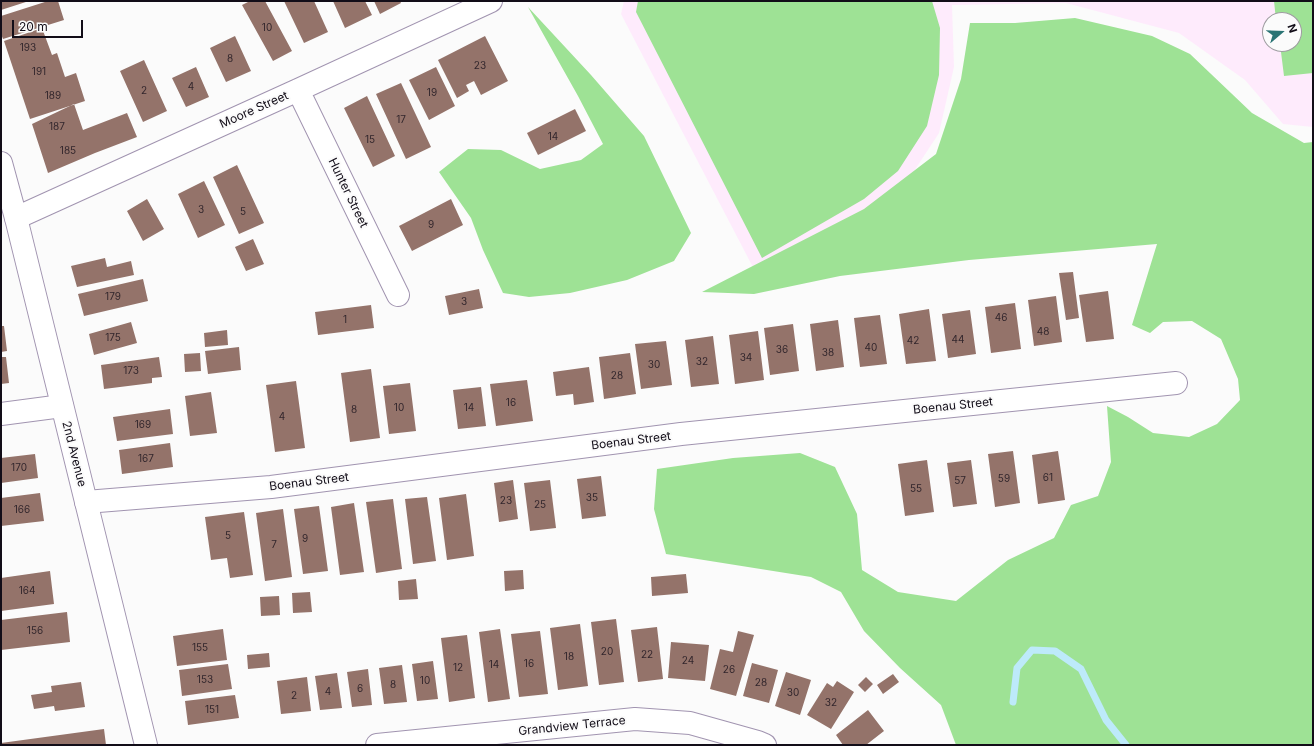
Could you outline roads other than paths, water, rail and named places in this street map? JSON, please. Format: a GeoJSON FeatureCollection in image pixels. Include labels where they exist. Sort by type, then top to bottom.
{"type":"FeatureCollection","features":[{"type":"Feature","properties":{"kind":"street","name":"Moore Street"},"geometry":{"type":"LineString","coordinates":[[16,218],[491,1]]}},
{"type":"Feature","properties":{"kind":"street","name":"Hunter Street"},"geometry":{"type":"LineString","coordinates":[[298,90],[398,295]]}},
{"type":"Feature","properties":{"kind":"street","name":"2nd Avenue"},"geometry":{"type":"LineString","coordinates":[[2,168],[16,218],[146,745]]}},
{"type":"Feature","properties":{"kind":"street","name":"Boenau Street"},"geometry":{"type":"LineString","coordinates":[[86,502],[271,487],[681,434],[1176,383]]}},
{"type":"Feature","properties":{"kind":"street"},"geometry":{"type":"LineString","coordinates":[[1,414],[62,406]]}},
{"type":"Feature","properties":{"kind":"street","name":"Grandview Terrace"},"geometry":{"type":"LineString","coordinates":[[377,745],[635,720],[690,723],[765,745]]}},
{"type":"Feature","properties":{"kind":"waterway"},"geometry":{"type":"LineString","coordinates":[[1013,702],[1017,668],[1032,650],[1055,651],[1081,669],[1106,720],[1126,745]]}}]}
